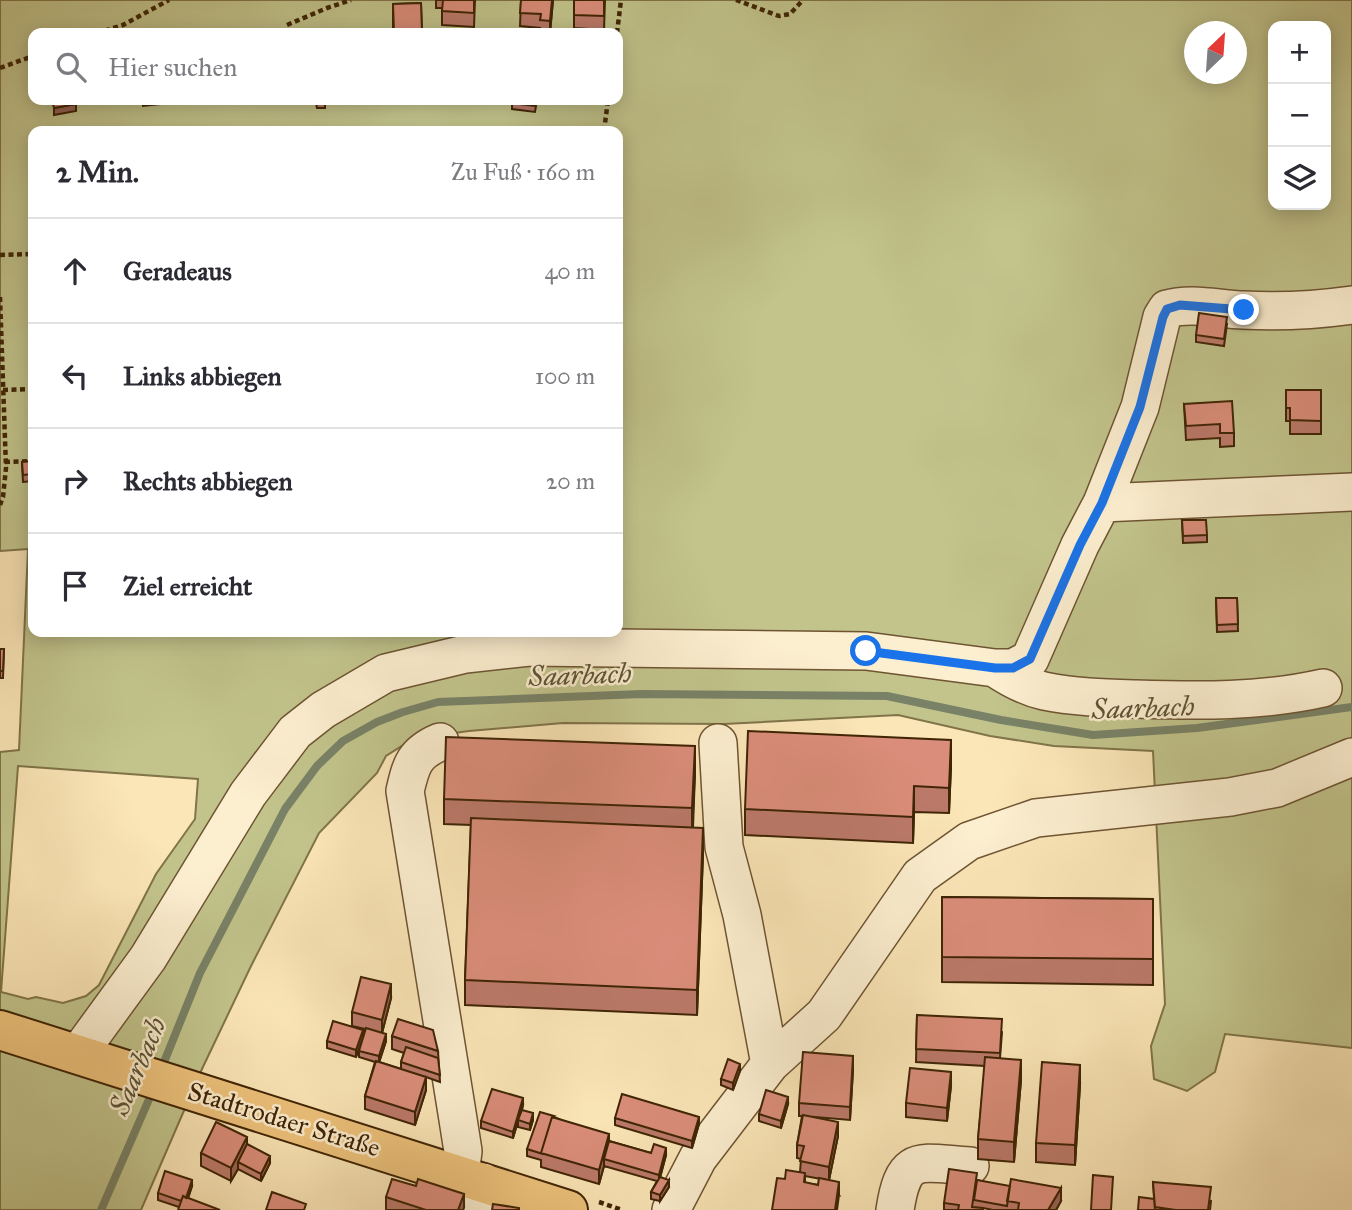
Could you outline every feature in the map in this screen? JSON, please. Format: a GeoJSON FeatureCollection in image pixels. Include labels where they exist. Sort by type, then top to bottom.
{"type":"FeatureCollection","features":[{"type":"Feature","properties":{"kind":"main road","name":"Stadtrodaer Straße"},"geometry":{"type":"LineString","coordinates":[[0,1030],[183,1088],[474,1189],[568,1210]]}},
{"type":"Feature","properties":{"kind":"lane"},"geometry":{"type":"LineString","coordinates":[[78,1054],[148,958],[248,794],[295,733],[323,710],[386,673],[465,654],[529,647],[866,651],[1013,668],[1030,659],[1080,545],[1102,503],[1140,407],[1167,309],[1180,305],[1311,311],[1352,305]]}},
{"type":"Feature","properties":{"kind":"lane"},"geometry":{"type":"LineString","coordinates":[[1102,503],[1352,492]]}},
{"type":"Feature","properties":{"kind":"lane"},"geometry":{"type":"LineString","coordinates":[[995,668],[1016,681],[1043,691],[1096,698],[1243,700],[1288,696],[1323,688]]}},
{"type":"Feature","properties":{"kind":"lane"},"geometry":{"type":"LineString","coordinates":[[440,742],[421,750],[409,775],[405,792],[463,1151],[474,1189]]}},
{"type":"Feature","properties":{"kind":"lane"},"geometry":{"type":"LineString","coordinates":[[718,743],[724,847],[742,915],[770,1064]]}},
{"type":"Feature","properties":{"kind":"lane"},"geometry":{"type":"LineString","coordinates":[[671,1210],[698,1158],[770,1064],[824,1015],[920,876],[969,841],[1036,818],[1230,797],[1278,788],[1352,757]]}},
{"type":"Feature","properties":{"kind":"lane"},"geometry":{"type":"LineString","coordinates":[[895,1210],[899,1185],[905,1172],[920,1163],[970,1166]]}},
{"type":"Feature","properties":{"kind":"path"},"geometry":{"type":"LineString","coordinates":[[113,28],[169,0]]}},
{"type":"Feature","properties":{"kind":"path"},"geometry":{"type":"LineString","coordinates":[[324,0],[327,8]]}},
{"type":"Feature","properties":{"kind":"path"},"geometry":{"type":"LineString","coordinates":[[287,25],[351,0]]}},
{"type":"Feature","properties":{"kind":"path"},"geometry":{"type":"LineString","coordinates":[[618,28],[621,0]]}},
{"type":"Feature","properties":{"kind":"path"},"geometry":{"type":"LineString","coordinates":[[736,0],[779,16],[790,15],[803,0]]}},
{"type":"Feature","properties":{"kind":"path"},"geometry":{"type":"LineString","coordinates":[[0,68],[28,59]]}},
{"type":"Feature","properties":{"kind":"path"},"geometry":{"type":"LineString","coordinates":[[605,126],[607,105]]}},
{"type":"Feature","properties":{"kind":"path"},"geometry":{"type":"LineString","coordinates":[[0,255],[28,254]]}},
{"type":"Feature","properties":{"kind":"path"},"geometry":{"type":"LineString","coordinates":[[0,297],[5,462],[4,497],[0,505]]}},
{"type":"Feature","properties":{"kind":"path"},"geometry":{"type":"LineString","coordinates":[[3,390],[28,389]]}},
{"type":"Feature","properties":{"kind":"path"},"geometry":{"type":"LineString","coordinates":[[5,462],[28,461]]}},
{"type":"Feature","properties":{"kind":"green space"},"geometry":{"type":"Polygon","coordinates":[[[0,0],[1352,0],[1352,297],[1168,324],[1352,311],[1352,1048],[1225,1034],[1215,1072],[1187,1091],[1154,1079],[1151,1046],[1165,1004],[1153,751],[1054,746],[990,736],[898,715],[724,724],[563,723],[469,731],[418,738],[386,756],[377,773],[319,833],[202,1069],[141,1210],[0,1210],[0,752],[19,750],[28,549],[0,551],[0,0]],[[18,766],[1,992],[28,999],[36,997],[63,1003],[86,996],[99,985],[156,874],[195,819],[198,779],[18,766]]]}},
{"type":"Feature","properties":{"kind":"building"},"geometry":{"type":"Polygon","coordinates":[[[443,0],[474,0],[474,13],[442,11],[443,0]]]}},
{"type":"Feature","properties":{"kind":"building"},"geometry":{"type":"Polygon","coordinates":[[[521,0],[552,0],[550,21],[540,20],[541,14],[520,13],[521,0]]]}},
{"type":"Feature","properties":{"kind":"building"},"geometry":{"type":"Polygon","coordinates":[[[574,0],[604,0],[604,16],[574,15],[574,0]]]}},
{"type":"Feature","properties":{"kind":"building"},"geometry":{"type":"Polygon","coordinates":[[[421,3],[422,28],[394,28],[393,4],[421,3]]]}},
{"type":"Feature","properties":{"kind":"building"},"geometry":{"type":"Polygon","coordinates":[[[1199,313],[1227,317],[1224,339],[1196,335],[1199,313]]]}},
{"type":"Feature","properties":{"kind":"building"},"geometry":{"type":"Polygon","coordinates":[[[1286,390],[1321,390],[1321,421],[1290,420],[1290,408],[1286,408],[1286,390]]]}},
{"type":"Feature","properties":{"kind":"building"},"geometry":{"type":"Polygon","coordinates":[[[1232,401],[1234,433],[1220,433],[1220,424],[1186,426],[1184,404],[1232,401]]]}},
{"type":"Feature","properties":{"kind":"building"},"geometry":{"type":"Polygon","coordinates":[[[28,461],[28,474],[23,475],[22,462],[28,461]]]}},
{"type":"Feature","properties":{"kind":"building"},"geometry":{"type":"Polygon","coordinates":[[[1182,520],[1206,520],[1207,535],[1183,536],[1182,520]]]}},
{"type":"Feature","properties":{"kind":"building"},"geometry":{"type":"Polygon","coordinates":[[[1216,598],[1237,598],[1238,624],[1217,625],[1216,598]]]}},
{"type":"Feature","properties":{"kind":"building"},"geometry":{"type":"Polygon","coordinates":[[[0,649],[4,649],[3,671],[0,671],[0,649]]]}},
{"type":"Feature","properties":{"kind":"building"},"geometry":{"type":"Polygon","coordinates":[[[748,731],[951,740],[949,788],[914,786],[913,817],[745,809],[748,731]]]}},
{"type":"Feature","properties":{"kind":"building"},"geometry":{"type":"Polygon","coordinates":[[[446,737],[695,746],[692,808],[444,799],[446,737]]]}},
{"type":"Feature","properties":{"kind":"building"},"geometry":{"type":"Polygon","coordinates":[[[471,818],[703,828],[697,990],[465,980],[471,818]]]}},
{"type":"Feature","properties":{"kind":"building"},"geometry":{"type":"Polygon","coordinates":[[[942,897],[1153,899],[1153,959],[942,957],[942,897]]]}},
{"type":"Feature","properties":{"kind":"building"},"geometry":{"type":"Polygon","coordinates":[[[361,977],[391,984],[382,1020],[352,1012],[361,977]]]}},
{"type":"Feature","properties":{"kind":"building"},"geometry":{"type":"Polygon","coordinates":[[[917,1015],[1002,1019],[1000,1053],[916,1049],[917,1015]]]}},
{"type":"Feature","properties":{"kind":"building"},"geometry":{"type":"Polygon","coordinates":[[[398,1019],[433,1030],[438,1051],[392,1036],[398,1019]]]}},
{"type":"Feature","properties":{"kind":"building"},"geometry":{"type":"Polygon","coordinates":[[[333,1021],[363,1030],[356,1050],[327,1041],[333,1021]]]}},
{"type":"Feature","properties":{"kind":"building"},"geometry":{"type":"Polygon","coordinates":[[[366,1028],[386,1034],[379,1056],[359,1051],[366,1028]]]}},
{"type":"Feature","properties":{"kind":"building"},"geometry":{"type":"Polygon","coordinates":[[[406,1047],[438,1058],[440,1075],[401,1062],[406,1047]]]}},
{"type":"Feature","properties":{"kind":"building"},"geometry":{"type":"Polygon","coordinates":[[[803,1052],[853,1056],[850,1107],[799,1103],[803,1052]]]}},
{"type":"Feature","properties":{"kind":"building"},"geometry":{"type":"Polygon","coordinates":[[[985,1057],[1021,1060],[1014,1142],[978,1139],[985,1057]]]}},
{"type":"Feature","properties":{"kind":"building"},"geometry":{"type":"Polygon","coordinates":[[[728,1059],[740,1064],[733,1083],[721,1079],[728,1059]]]}},
{"type":"Feature","properties":{"kind":"building"},"geometry":{"type":"Polygon","coordinates":[[[376,1061],[426,1077],[415,1112],[365,1096],[376,1061]]]}},
{"type":"Feature","properties":{"kind":"building"},"geometry":{"type":"Polygon","coordinates":[[[1042,1062],[1080,1065],[1075,1145],[1036,1143],[1042,1062]]]}},
{"type":"Feature","properties":{"kind":"building"},"geometry":{"type":"Polygon","coordinates":[[[910,1068],[951,1072],[947,1108],[906,1103],[910,1068]]]}},
{"type":"Feature","properties":{"kind":"building"},"geometry":{"type":"Polygon","coordinates":[[[492,1089],[523,1098],[513,1132],[481,1121],[492,1089]]]}},
{"type":"Feature","properties":{"kind":"building"},"geometry":{"type":"Polygon","coordinates":[[[766,1090],[788,1097],[781,1121],[759,1114],[766,1090]]]}},
{"type":"Feature","properties":{"kind":"building"},"geometry":{"type":"Polygon","coordinates":[[[622,1094],[699,1117],[692,1141],[615,1118],[622,1094]]]}},
{"type":"Feature","properties":{"kind":"building"},"geometry":{"type":"Polygon","coordinates":[[[522,1110],[533,1113],[530,1124],[518,1120],[522,1110]]]}},
{"type":"Feature","properties":{"kind":"building"},"geometry":{"type":"Polygon","coordinates":[[[540,1112],[554,1116],[541,1153],[543,1154],[527,1149],[540,1112]]]}},
{"type":"Feature","properties":{"kind":"building"},"geometry":{"type":"Polygon","coordinates":[[[803,1115],[838,1122],[829,1167],[800,1161],[804,1146],[797,1145],[803,1115]]]}},
{"type":"Feature","properties":{"kind":"building"},"geometry":{"type":"Polygon","coordinates":[[[552,1117],[609,1134],[599,1170],[541,1153],[552,1117]]]}},
{"type":"Feature","properties":{"kind":"building"},"geometry":{"type":"Polygon","coordinates":[[[216,1122],[247,1137],[231,1168],[201,1153],[216,1122]]]}},
{"type":"Feature","properties":{"kind":"building"},"geometry":{"type":"Polygon","coordinates":[[[609,1141],[651,1153],[654,1144],[666,1148],[659,1175],[604,1159],[609,1141]]]}},
{"type":"Feature","properties":{"kind":"building"},"geometry":{"type":"Polygon","coordinates":[[[247,1144],[270,1156],[261,1174],[238,1162],[247,1144]]]}},
{"type":"Feature","properties":{"kind":"building"},"geometry":{"type":"Polygon","coordinates":[[[949,1169],[977,1173],[972,1207],[983,1210],[958,1210],[959,1205],[944,1203],[949,1169]]]}},
{"type":"Feature","properties":{"kind":"building"},"geometry":{"type":"Polygon","coordinates":[[[786,1170],[805,1173],[804,1182],[818,1185],[819,1178],[839,1182],[835,1210],[772,1210],[777,1178],[785,1179],[786,1170]]]}},
{"type":"Feature","properties":{"kind":"building"},"geometry":{"type":"Polygon","coordinates":[[[165,1171],[192,1180],[186,1198],[183,1196],[181,1201],[158,1193],[165,1171]]]}},
{"type":"Feature","properties":{"kind":"building"},"geometry":{"type":"Polygon","coordinates":[[[1093,1175],[1113,1177],[1111,1210],[1091,1210],[1093,1175]]]}},
{"type":"Feature","properties":{"kind":"building"},"geometry":{"type":"Polygon","coordinates":[[[660,1177],[669,1180],[660,1195],[651,1192],[660,1177]]]}},
{"type":"Feature","properties":{"kind":"building"},"geometry":{"type":"Polygon","coordinates":[[[392,1179],[416,1186],[418,1179],[464,1194],[458,1210],[426,1210],[386,1197],[392,1179]]]}},
{"type":"Feature","properties":{"kind":"building"},"geometry":{"type":"Polygon","coordinates":[[[1011,1179],[1061,1188],[1048,1210],[1018,1210],[1019,1203],[1007,1201],[1011,1179]]]}},
{"type":"Feature","properties":{"kind":"building"},"geometry":{"type":"Polygon","coordinates":[[[977,1180],[1010,1186],[1007,1206],[974,1200],[977,1180]]]}},
{"type":"Feature","properties":{"kind":"building"},"geometry":{"type":"Polygon","coordinates":[[[1153,1182],[1211,1187],[1208,1210],[1155,1207],[1153,1182]]]}},
{"type":"Feature","properties":{"kind":"building"},"geometry":{"type":"Polygon","coordinates":[[[272,1192],[306,1204],[304,1210],[266,1210],[272,1192]]]}},
{"type":"Feature","properties":{"kind":"building"},"geometry":{"type":"Polygon","coordinates":[[[183,1196],[220,1210],[178,1210],[183,1196]]]}},
{"type":"Feature","properties":{"kind":"building"},"geometry":{"type":"Polygon","coordinates":[[[1139,1197],[1154,1199],[1155,1210],[1138,1210],[1139,1197]]]}},
{"type":"Feature","properties":{"kind":"building"},"geometry":{"type":"Polygon","coordinates":[[[493,1204],[519,1208],[519,1210],[492,1210],[493,1204]]]}},
{"type":"Feature","properties":{"kind":"waterway","name":"Saarbach"},"geometry":{"type":"LineString","coordinates":[[160,1072],[200,973],[285,809],[317,766],[343,741],[377,722],[403,712],[438,702],[641,694],[887,696],[1001,720],[1093,735],[1197,728],[1352,707]]}},
{"type":"Feature","properties":{"kind":"waterway","name":"Saarbach"},"geometry":{"type":"LineString","coordinates":[[101,1210],[153,1090]]}},
{"type":"Feature","properties":{"kind":"route"},"geometry":{"type":"LineString","coordinates":[[866,651],[995,668],[1013,668],[1030,659],[1080,545],[1102,503],[1140,407],[1167,309],[1180,305],[1244,310]]}}]}
